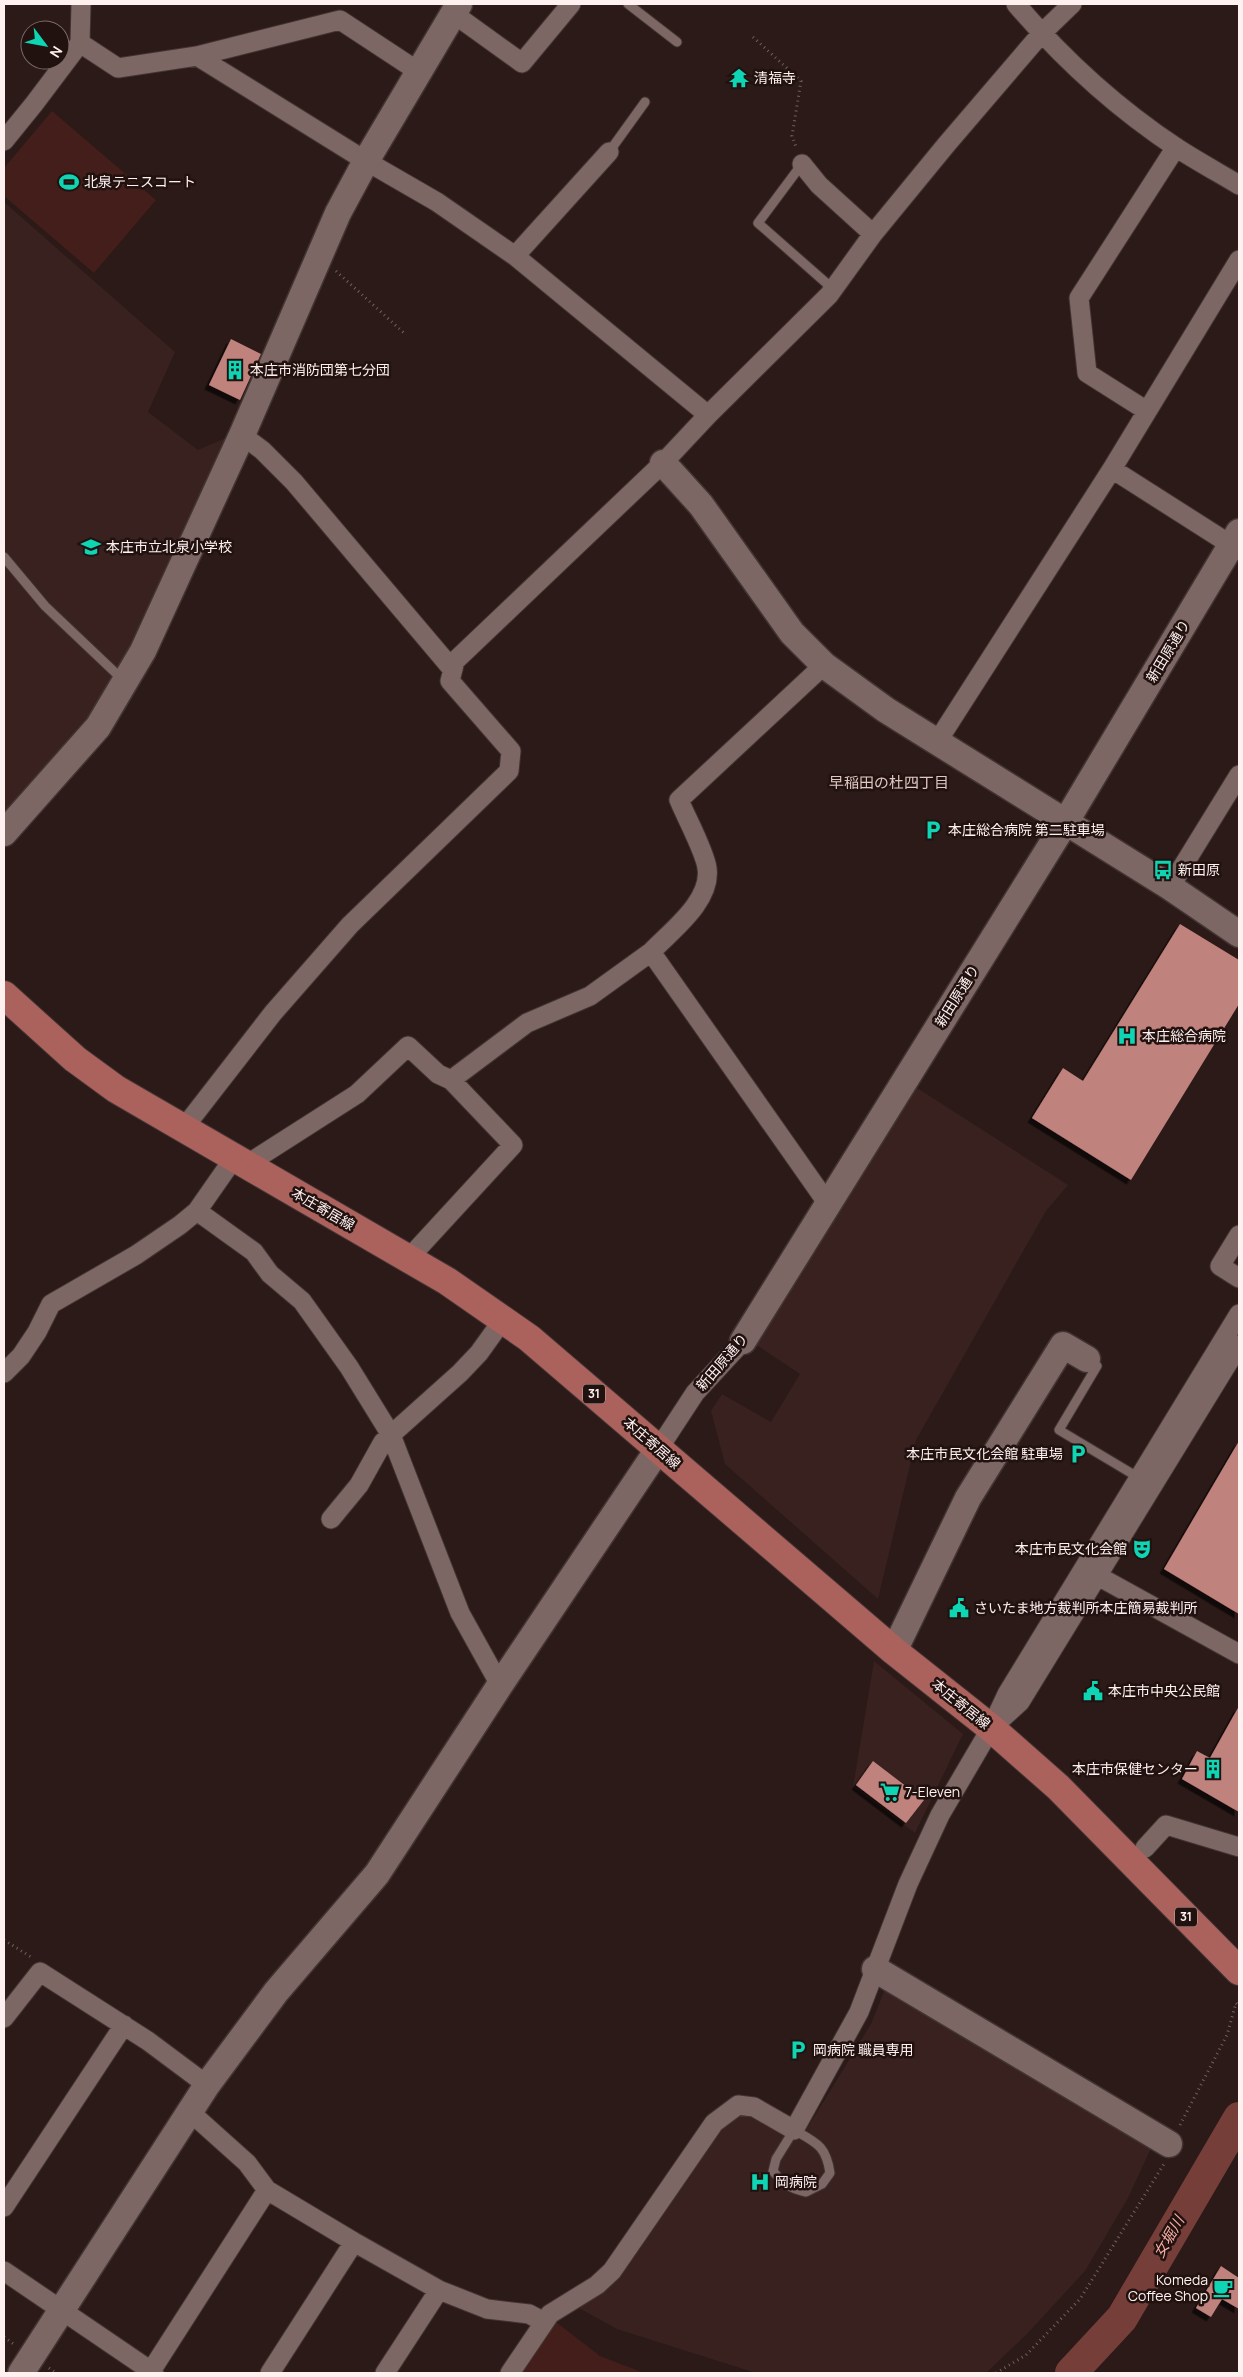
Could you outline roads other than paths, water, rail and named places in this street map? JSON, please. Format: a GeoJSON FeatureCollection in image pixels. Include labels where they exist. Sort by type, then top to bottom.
{"type":"FeatureCollection","features":[{"type":"Feature","properties":{"kind":"main road","name":"本庄寄居線"},"geometry":{"type":"LineString","coordinates":[[4,995],[75,1059],[116,1089],[409,1258],[447,1281],[528,1338],[894,1651],[991,1728],[1058,1787],[1239,1971]]}},
{"type":"Feature","properties":{"kind":"street"},"geometry":{"type":"LineString","coordinates":[[4,141],[80,43],[81,4]]}},
{"type":"Feature","properties":{"kind":"street"},"geometry":{"type":"LineString","coordinates":[[4,833],[98,726],[143,651],[242,435],[338,213],[366,161],[456,9],[522,64],[570,4]]}},
{"type":"Feature","properties":{"kind":"street"},"geometry":{"type":"LineString","coordinates":[[1016,4],[1041,34],[1099,87],[1176,148],[1239,185]]}},
{"type":"Feature","properties":{"kind":"street"},"geometry":{"type":"LineString","coordinates":[[183,1128],[273,1013],[350,925],[509,771],[511,751],[450,681],[455,661],[663,463],[833,288],[873,234],[1041,34],[1072,4]]}},
{"type":"Feature","properties":{"kind":"street"},"geometry":{"type":"LineString","coordinates":[[80,43],[118,68],[197,56],[340,20],[418,72]]}},
{"type":"Feature","properties":{"kind":"street"},"geometry":{"type":"LineString","coordinates":[[197,56],[366,161],[437,202],[515,256],[708,415]]}},
{"type":"Feature","properties":{"kind":"street"},"geometry":{"type":"LineString","coordinates":[[1146,411],[1086,373],[1079,298],[1176,148]]}},
{"type":"Feature","properties":{"kind":"street"},"geometry":{"type":"LineString","coordinates":[[515,256],[609,152]]}},
{"type":"Feature","properties":{"kind":"street"},"geometry":{"type":"LineString","coordinates":[[802,164],[818,185],[873,234]]}},
{"type":"Feature","properties":{"kind":"street"},"geometry":{"type":"LineString","coordinates":[[937,742],[1112,469],[1239,260]]}},
{"type":"Feature","properties":{"kind":"street"},"geometry":{"type":"LineString","coordinates":[[242,435],[262,450],[294,482],[453,670]]}},
{"type":"Feature","properties":{"kind":"street"},"geometry":{"type":"LineString","coordinates":[[663,463],[701,505],[792,633],[824,665],[886,710],[1170,887],[1239,934]]}},
{"type":"Feature","properties":{"kind":"street"},"geometry":{"type":"LineString","coordinates":[[1112,469],[1237,542]]}},
{"type":"Feature","properties":{"kind":"street","name":"新田原通り"},"geometry":{"type":"LineString","coordinates":[[658,1448],[695,1393],[743,1341],[1237,542]]}},
{"type":"Feature","properties":{"kind":"street"},"geometry":{"type":"LineString","coordinates":[[451,1080],[527,1023],[590,996],[651,952],[700,901],[708,881],[707,867],[679,800],[824,665]]}},
{"type":"Feature","properties":{"kind":"street"},"geometry":{"type":"LineString","coordinates":[[1170,887],[1239,775]]}},
{"type":"Feature","properties":{"kind":"street"},"geometry":{"type":"LineString","coordinates":[[651,952],[828,1204]]}},
{"type":"Feature","properties":{"kind":"street"},"geometry":{"type":"LineString","coordinates":[[4,1373],[21,1356],[38,1332],[51,1304],[136,1255],[180,1225],[197,1211],[240,1161],[357,1094],[408,1046],[438,1074],[451,1080],[513,1145],[409,1258]]}},
{"type":"Feature","properties":{"kind":"street"},"geometry":{"type":"LineString","coordinates":[[197,1211],[254,1252],[270,1274],[302,1301],[349,1367],[391,1435],[460,1613],[500,1685]]}},
{"type":"Feature","properties":{"kind":"street"},"geometry":{"type":"LineString","coordinates":[[1239,1235],[1220,1266],[1239,1278]]}},
{"type":"Feature","properties":{"kind":"street"},"geometry":{"type":"LineString","coordinates":[[1146,1482],[1239,1314]]}},
{"type":"Feature","properties":{"kind":"street"},"geometry":{"type":"LineString","coordinates":[[331,1519],[359,1485],[384,1442],[480,1353],[502,1321]]}},
{"type":"Feature","properties":{"kind":"street"},"geometry":{"type":"LineString","coordinates":[[894,1651],[968,1498],[1063,1345],[1087,1360]]}},
{"type":"Feature","properties":{"kind":"street"},"geometry":{"type":"LineString","coordinates":[[510,2373],[547,2318],[573,2299],[597,2285],[612,2271],[701,2140],[722,2117],[738,2105],[754,2107],[794,2130],[859,2012],[908,1884],[940,1815],[991,1728],[1020,1702],[1090,1572],[1146,1482],[1239,1345]]}},
{"type":"Feature","properties":{"kind":"street"},"geometry":{"type":"LineString","coordinates":[[21,2373],[189,2111],[276,1992],[377,1874],[658,1448]]}},
{"type":"Feature","properties":{"kind":"street"},"geometry":{"type":"LineString","coordinates":[[1090,1572],[1239,1654]]}},
{"type":"Feature","properties":{"kind":"street"},"geometry":{"type":"LineString","coordinates":[[1145,1848],[1166,1825],[1239,1847]]}},
{"type":"Feature","properties":{"kind":"street"},"geometry":{"type":"LineString","coordinates":[[876,1969],[1169,2144]]}},
{"type":"Feature","properties":{"kind":"street"},"geometry":{"type":"LineString","coordinates":[[4,2018],[40,1972],[124,2025],[207,2085]]}},
{"type":"Feature","properties":{"kind":"street"},"geometry":{"type":"LineString","coordinates":[[4,2207],[124,2025]]}},
{"type":"Feature","properties":{"kind":"street"},"geometry":{"type":"LineString","coordinates":[[189,2111],[247,2163],[267,2190],[354,2242],[439,2290],[487,2309],[547,2318]]}},
{"type":"Feature","properties":{"kind":"street"},"geometry":{"type":"LineString","coordinates":[[4,2271],[152,2372],[267,2190]]}},
{"type":"Feature","properties":{"kind":"street"},"geometry":{"type":"LineString","coordinates":[[270,2373],[354,2242]]}},
{"type":"Feature","properties":{"kind":"street"},"geometry":{"type":"LineString","coordinates":[[385,2373],[439,2290]]}},
{"type":"Feature","properties":{"kind":"lane"},"geometry":{"type":"LineString","coordinates":[[628,4],[677,42]]}},
{"type":"Feature","properties":{"kind":"lane"},"geometry":{"type":"LineString","coordinates":[[609,152],[645,102]]}},
{"type":"Feature","properties":{"kind":"lane"},"geometry":{"type":"LineString","coordinates":[[802,164],[758,223],[833,288]]}},
{"type":"Feature","properties":{"kind":"lane"},"geometry":{"type":"LineString","coordinates":[[4,557],[45,606],[125,682]]}},
{"type":"Feature","properties":{"kind":"lane"},"geometry":{"type":"LineString","coordinates":[[1087,1360],[1097,1366],[1059,1430],[1146,1482]]}},
{"type":"Feature","properties":{"kind":"lane"},"geometry":{"type":"LineString","coordinates":[[794,2130],[815,2142],[828,2156],[830,2173],[822,2184],[806,2192],[794,2189],[782,2182],[773,2171],[776,2159],[794,2130]]}},
{"type":"Feature","properties":{"kind":"waterway","name":"女堀川"},"geometry":{"type":"LineString","coordinates":[[1071,2373],[1122,2318],[1239,2118]]}},
{"type":"Feature","properties":{"kind":"place","name":"清福寺"},"geometry":{"type":"Point","coordinates":[739,78]}},
{"type":"Feature","properties":{"kind":"place","name":"北泉テニスコート"},"geometry":{"type":"Point","coordinates":[69,182]}},
{"type":"Feature","properties":{"kind":"place","name":"本庄市消防団第七分団"},"geometry":{"type":"Point","coordinates":[235,370]}},
{"type":"Feature","properties":{"kind":"place","name":"本庄市立北泉小学校"},"geometry":{"type":"Point","coordinates":[91,547]}},
{"type":"Feature","properties":{"kind":"place","name":"本庄総合病院 第二駐車場"},"geometry":{"type":"Point","coordinates":[933,830]}},
{"type":"Feature","properties":{"kind":"place","name":"新田原"},"geometry":{"type":"Point","coordinates":[1163,870]}},
{"type":"Feature","properties":{"kind":"place","name":"本庄総合病院"},"geometry":{"type":"Point","coordinates":[1127,1036]}},
{"type":"Feature","properties":{"kind":"place","name":"本庄市民文化会館 駐車場"},"geometry":{"type":"Point","coordinates":[1078,1454]}},
{"type":"Feature","properties":{"kind":"place","name":"本庄市民文化会館"},"geometry":{"type":"Point","coordinates":[1142,1549]}},
{"type":"Feature","properties":{"kind":"place","name":"さいたま地方裁判所本庄簡易裁判所"},"geometry":{"type":"Point","coordinates":[959,1608]}},
{"type":"Feature","properties":{"kind":"place","name":"本庄市中央公民館"},"geometry":{"type":"Point","coordinates":[1093,1691]}},
{"type":"Feature","properties":{"kind":"place","name":"本庄市保健センター"},"geometry":{"type":"Point","coordinates":[1213,1769]}},
{"type":"Feature","properties":{"kind":"place","name":"7-Eleven"},"geometry":{"type":"Point","coordinates":[890,1792]}},
{"type":"Feature","properties":{"kind":"place","name":"岡病院 職員専用"},"geometry":{"type":"Point","coordinates":[798,2050]}},
{"type":"Feature","properties":{"kind":"place","name":"岡病院"},"geometry":{"type":"Point","coordinates":[760,2182]}},
{"type":"Feature","properties":{"kind":"place","name":"Komeda Coffee Shop"},"geometry":{"type":"Point","coordinates":[1223,2288]}},
{"type":"Feature","properties":{"kind":"district","name":"早稲田の杜四丁目"},"geometry":{"type":"Point","coordinates":[889,783]}}]}
